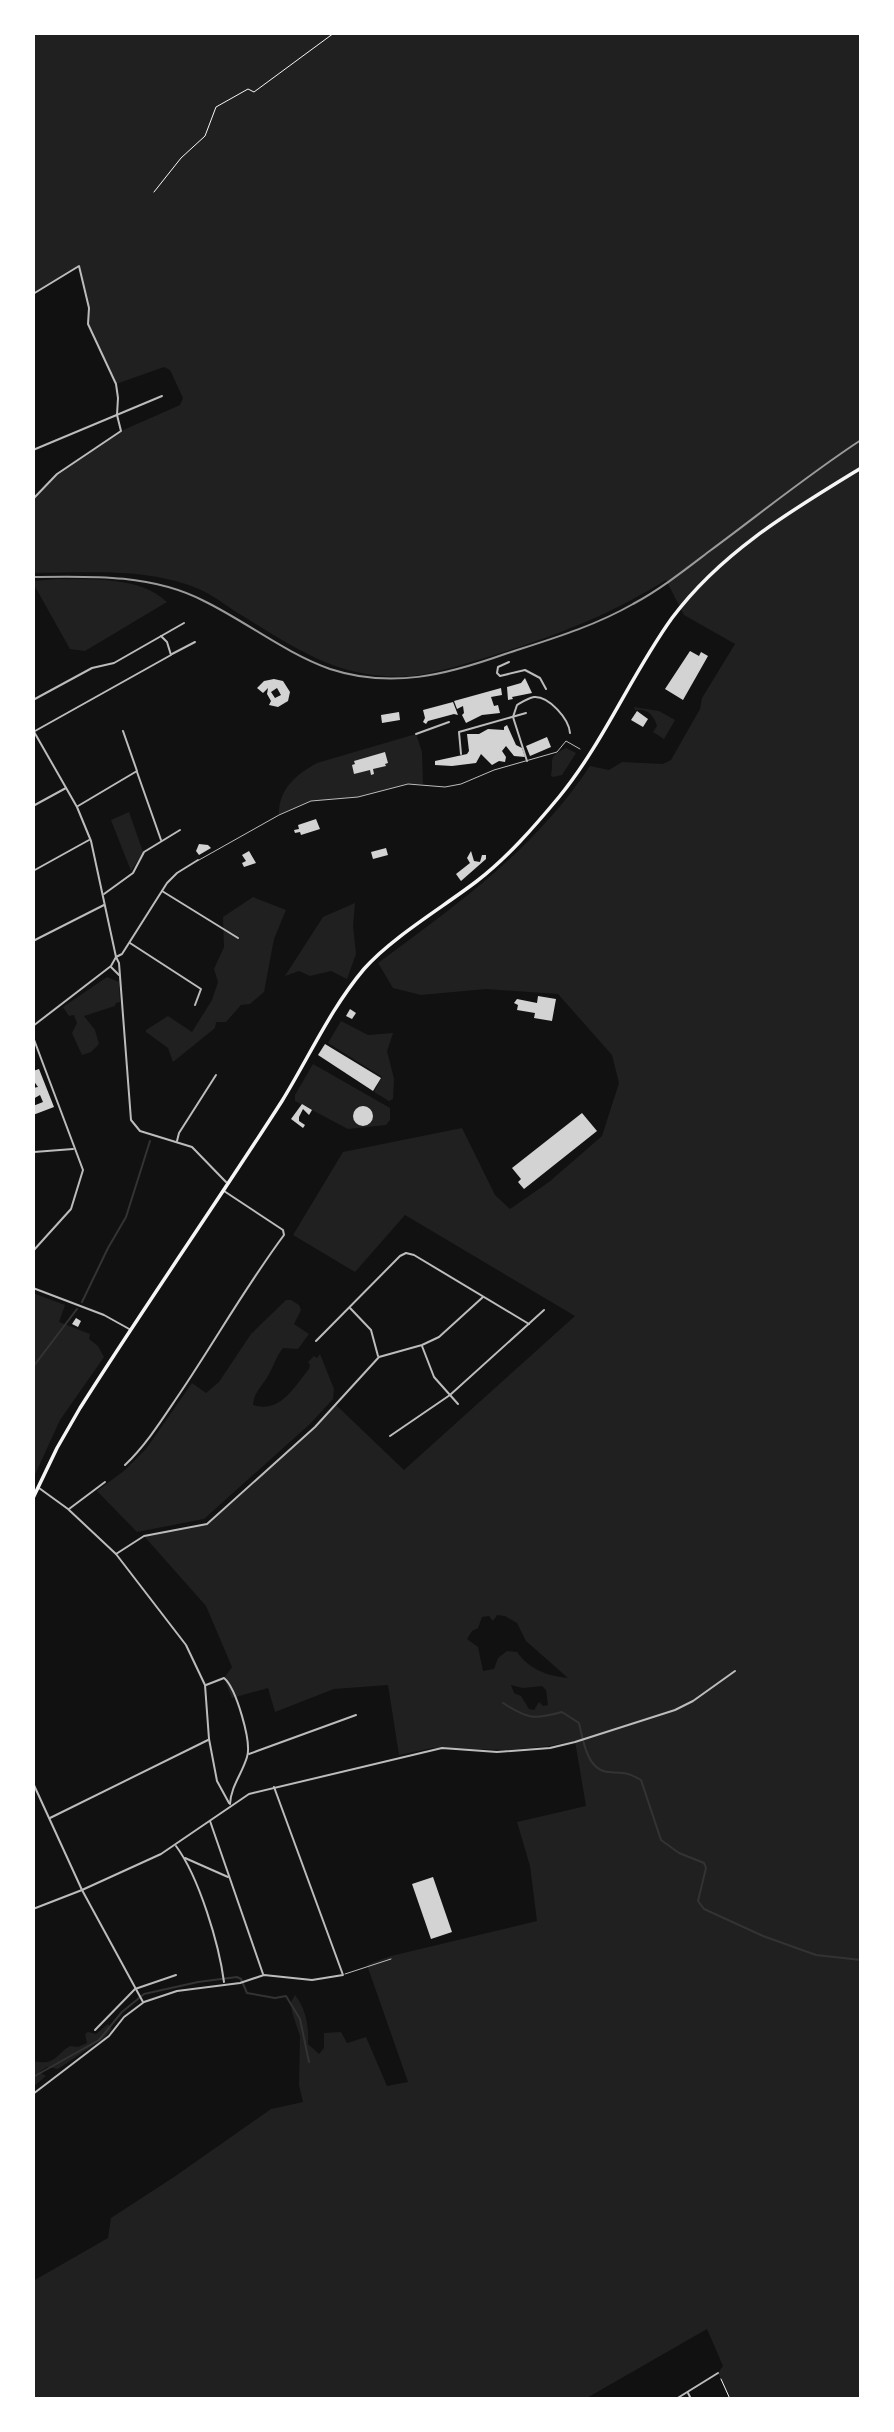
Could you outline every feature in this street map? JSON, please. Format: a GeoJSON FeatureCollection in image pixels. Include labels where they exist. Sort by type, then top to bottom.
{"type":"FeatureCollection","features":[{"type":"Feature","properties":{"kind":"main road"},"geometry":{"type":"LineString","coordinates":[[33,1498],[71,1424],[366,967],[489,872],[551,806],[584,763],[663,632],[688,599],[743,545],[784,515],[861,468]]}},
{"type":"Feature","properties":{"kind":"street"},"geometry":{"type":"LineString","coordinates":[[33,295],[79,267],[89,308],[88,324],[116,384],[117,415],[121,431],[57,474],[33,499]]}},
{"type":"Feature","properties":{"kind":"street"},"geometry":{"type":"LineString","coordinates":[[33,450],[162,396]]}},
{"type":"Feature","properties":{"kind":"street"},"geometry":{"type":"LineString","coordinates":[[33,700],[92,668],[114,663],[184,623]]}},
{"type":"Feature","properties":{"kind":"street"},"geometry":{"type":"LineString","coordinates":[[161,636],[167,642],[171,654]]}},
{"type":"Feature","properties":{"kind":"street"},"geometry":{"type":"LineString","coordinates":[[195,642],[34,731],[77,807],[90,840],[120,975],[131,1120],[140,1131],[192,1147],[227,1183]]}},
{"type":"Feature","properties":{"kind":"street"},"geometry":{"type":"LineString","coordinates":[[509,662],[498,667],[499,676],[525,670],[540,678],[547,689]]}},
{"type":"Feature","properties":{"kind":"street"},"geometry":{"type":"LineString","coordinates":[[527,761],[513,717],[517,705],[534,697],[539,698],[565,718],[570,733]]}},
{"type":"Feature","properties":{"kind":"street"},"geometry":{"type":"LineString","coordinates":[[461,754],[459,732],[527,713]]}},
{"type":"Feature","properties":{"kind":"street"},"geometry":{"type":"LineString","coordinates":[[416,734],[449,722]]}},
{"type":"Feature","properties":{"kind":"street"},"geometry":{"type":"LineString","coordinates":[[123,731],[161,841]]}},
{"type":"Feature","properties":{"kind":"street"},"geometry":{"type":"LineString","coordinates":[[33,741],[38,738]]}},
{"type":"Feature","properties":{"kind":"street"},"geometry":{"type":"LineString","coordinates":[[77,807],[137,771]]}},
{"type":"Feature","properties":{"kind":"street"},"geometry":{"type":"LineString","coordinates":[[33,806],[67,788]]}},
{"type":"Feature","properties":{"kind":"street"},"geometry":{"type":"LineString","coordinates":[[103,895],[133,873],[144,852],[180,830]]}},
{"type":"Feature","properties":{"kind":"street"},"geometry":{"type":"LineString","coordinates":[[33,871],[90,840]]}},
{"type":"Feature","properties":{"kind":"street"},"geometry":{"type":"LineString","coordinates":[[33,1026],[111,967],[130,942],[161,890],[177,873],[198,860]]}},
{"type":"Feature","properties":{"kind":"street"},"geometry":{"type":"LineString","coordinates":[[161,890],[238,938]]}},
{"type":"Feature","properties":{"kind":"street"},"geometry":{"type":"LineString","coordinates":[[33,941],[105,905]]}},
{"type":"Feature","properties":{"kind":"street"},"geometry":{"type":"LineString","coordinates":[[130,942],[201,989],[195,1005]]}},
{"type":"Feature","properties":{"kind":"street"},"geometry":{"type":"LineString","coordinates":[[111,967],[120,975]]}},
{"type":"Feature","properties":{"kind":"street"},"geometry":{"type":"LineString","coordinates":[[33,1037],[83,1170],[73,1206],[33,1251]]}},
{"type":"Feature","properties":{"kind":"street"},"geometry":{"type":"LineString","coordinates":[[177,1142],[178,1133],[216,1075]]}},
{"type":"Feature","properties":{"kind":"street"},"geometry":{"type":"LineString","coordinates":[[34,1152],[74,1149]]}},
{"type":"Feature","properties":{"kind":"street"},"geometry":{"type":"LineString","coordinates":[[125,1465],[146,1444],[284,1233],[222,1190]]}},
{"type":"Feature","properties":{"kind":"street"},"geometry":{"type":"LineString","coordinates":[[316,1340],[406,1253],[529,1324]]}},
{"type":"Feature","properties":{"kind":"street"},"geometry":{"type":"LineString","coordinates":[[33,1288],[101,1313],[132,1330]]}},
{"type":"Feature","properties":{"kind":"street"},"geometry":{"type":"LineString","coordinates":[[116,1553],[144,1536],[207,1524],[315,1427],[379,1357],[422,1345],[439,1337],[482,1297]]}},
{"type":"Feature","properties":{"kind":"street"},"geometry":{"type":"LineString","coordinates":[[349,1307],[371,1330],[379,1357]]}},
{"type":"Feature","properties":{"kind":"street"},"geometry":{"type":"LineString","coordinates":[[390,1436],[450,1395],[544,1310]]}},
{"type":"Feature","properties":{"kind":"street"},"geometry":{"type":"LineString","coordinates":[[422,1345],[434,1377],[458,1404]]}},
{"type":"Feature","properties":{"kind":"street"},"geometry":{"type":"LineString","coordinates":[[68,1509],[104,1482]]}},
{"type":"Feature","properties":{"kind":"street"},"geometry":{"type":"LineString","coordinates":[[38,1488],[68,1509],[116,1553],[186,1645],[205,1685],[209,1739],[217,1781],[230,1805]]}},
{"type":"Feature","properties":{"kind":"street"},"geometry":{"type":"LineString","coordinates":[[33,1909],[82,1890],[176,1845],[249,1794],[273,1786],[442,1748],[497,1752],[550,1748],[575,1742],[675,1710],[703,1695],[735,1671]]}},
{"type":"Feature","properties":{"kind":"street"},"geometry":{"type":"LineString","coordinates":[[205,1685],[224,1678],[228,1681],[247,1735],[248,1754],[230,1791],[230,1805]]}},
{"type":"Feature","properties":{"kind":"street"},"geometry":{"type":"LineString","coordinates":[[248,1754],[356,1715]]}},
{"type":"Feature","properties":{"kind":"street"},"geometry":{"type":"LineString","coordinates":[[50,1818],[209,1739]]}},
{"type":"Feature","properties":{"kind":"street"},"geometry":{"type":"LineString","coordinates":[[33,1783],[82,1890],[144,2003]]}},
{"type":"Feature","properties":{"kind":"street"},"geometry":{"type":"LineString","coordinates":[[33,2094],[109,2036],[124,2017],[144,2003],[177,1991],[240,1983],[264,1975],[312,1980],[343,1975],[273,1786]]}},
{"type":"Feature","properties":{"kind":"street"},"geometry":{"type":"LineString","coordinates":[[209,1820],[264,1975]]}},
{"type":"Feature","properties":{"kind":"street"},"geometry":{"type":"LineString","coordinates":[[176,1845],[184,1857],[205,1908],[224,1983]]}},
{"type":"Feature","properties":{"kind":"street"},"geometry":{"type":"LineString","coordinates":[[184,1857],[230,1878]]}},
{"type":"Feature","properties":{"kind":"street"},"geometry":{"type":"LineString","coordinates":[[96,2030],[135,1989],[176,1975]]}},
{"type":"Feature","properties":{"kind":"street"},"geometry":{"type":"LineString","coordinates":[[676,2399],[718,2373]]}},
{"type":"Feature","properties":{"kind":"street"},"geometry":{"type":"LineString","coordinates":[[687,2392],[691,2399]]}},
{"type":"Feature","properties":{"kind":"lane"},"geometry":{"type":"LineString","coordinates":[[198,860],[279,815],[311,801],[358,797],[408,784],[445,787],[461,784],[494,770],[556,752],[566,741],[580,749]]}},
{"type":"Feature","properties":{"kind":"lane"},"geometry":{"type":"LineString","coordinates":[[343,1975],[391,1959]]}},
{"type":"Feature","properties":{"kind":"path"},"geometry":{"type":"LineString","coordinates":[[153,192],[181,158],[205,136],[216,107],[248,89],[254,92],[334,33]]}},
{"type":"Feature","properties":{"kind":"path"},"geometry":{"type":"LineString","coordinates":[[718,2373],[730,2399]]}},
{"type":"Feature","properties":{"kind":"shaded area"},"geometry":{"type":"Polygon","coordinates":[[[33,33],[861,33],[861,2399],[730,2399],[718,2373],[723,2366],[707,2329],[585,2399],[33,2399],[33,2281],[108,2238],[111,2218],[271,2109],[303,2102],[299,2085],[300,2036],[291,2002],[295,1995],[306,2018],[308,2044],[319,2054],[324,2048],[324,2033],[341,2032],[347,2043],[366,2037],[387,2086],[408,2082],[367,1965],[391,1956],[537,1921],[530,1866],[517,1822],[586,1806],[575,1741],[509,1750],[432,1748],[399,1755],[388,1685],[334,1689],[275,1712],[268,1688],[232,1698],[224,1678],[232,1667],[206,1606],[144,1536],[207,1524],[315,1427],[335,1404],[404,1470],[575,1316],[405,1215],[355,1272],[293,1235],[343,1152],[462,1128],[495,1195],[510,1209],[549,1182],[602,1136],[619,1083],[612,1055],[558,994],[486,989],[421,995],[393,988],[378,963],[465,897],[519,850],[568,796],[590,766],[609,770],[622,762],[663,764],[671,760],[700,709],[702,698],[735,644],[684,615],[666,580],[602,615],[559,633],[464,664],[409,676],[366,674],[335,666],[308,654],[209,594],[181,583],[119,573],[33,573],[33,499],[57,474],[121,431],[180,405],[183,398],[170,370],[164,367],[116,384],[88,324],[89,308],[79,267],[33,294],[33,33]],[[497,1615],[493,1621],[489,1616],[482,1617],[478,1628],[472,1631],[467,1639],[478,1647],[483,1671],[494,1669],[498,1658],[507,1651],[517,1652],[539,1671],[568,1678],[526,1641],[517,1623],[497,1615]],[[511,1685],[514,1693],[521,1696],[529,1709],[534,1710],[539,1702],[543,1706],[548,1705],[546,1690],[542,1686],[523,1688],[511,1685]]]}},
{"type":"Feature","properties":{"kind":"shaded area"},"geometry":{"type":"Polygon","coordinates":[[[58,579],[116,581],[143,588],[167,602],[85,651],[70,649],[33,583],[58,579]]]}},
{"type":"Feature","properties":{"kind":"shaded area"},"geometry":{"type":"Polygon","coordinates":[[[634,707],[659,711],[675,720],[664,739],[653,732],[657,726],[652,716],[646,711],[635,710],[634,707]]]}},
{"type":"Feature","properties":{"kind":"shaded area"},"geometry":{"type":"Polygon","coordinates":[[[416,734],[422,752],[423,784],[408,784],[358,797],[311,801],[279,815],[285,790],[296,777],[310,767],[416,734]]]}},
{"type":"Feature","properties":{"kind":"shaded area"},"geometry":{"type":"Polygon","coordinates":[[[566,748],[576,753],[562,775],[553,777],[554,756],[566,748]]]}},
{"type":"Feature","properties":{"kind":"shaded area"},"geometry":{"type":"Polygon","coordinates":[[[129,812],[143,852],[131,871],[111,820],[129,812]]]}},
{"type":"Feature","properties":{"kind":"shaded area"},"geometry":{"type":"Polygon","coordinates":[[[253,897],[286,910],[274,939],[264,992],[250,1004],[241,1005],[226,1022],[216,1022],[215,1028],[173,1062],[168,1048],[146,1030],[168,1016],[192,1032],[212,1000],[218,982],[214,969],[224,947],[223,917],[253,897]]]}},
{"type":"Feature","properties":{"kind":"shaded area"},"geometry":{"type":"Polygon","coordinates":[[[355,903],[353,926],[356,954],[347,979],[331,971],[310,976],[299,971],[285,976],[323,917],[355,903]]]}},
{"type":"Feature","properties":{"kind":"shaded area"},"geometry":{"type":"Polygon","coordinates":[[[107,977],[119,982],[120,1002],[84,1016],[95,1030],[99,1044],[91,1052],[82,1055],[72,1033],[77,1023],[74,1015],[69,1016],[63,1007],[107,977]]]}},
{"type":"Feature","properties":{"kind":"shaded area"},"geometry":{"type":"Polygon","coordinates":[[[341,1021],[368,1035],[393,1033],[387,1051],[394,1079],[393,1099],[389,1101],[374,1092],[382,1077],[328,1043],[341,1021]]]}},
{"type":"Feature","properties":{"kind":"shaded area"},"geometry":{"type":"Polygon","coordinates":[[[313,1064],[390,1108],[390,1120],[386,1125],[348,1129],[295,1101],[295,1095],[313,1064]]]}},
{"type":"Feature","properties":{"kind":"shaded area"},"geometry":{"type":"Polygon","coordinates":[[[33,1293],[65,1305],[59,1322],[90,1334],[89,1339],[98,1346],[104,1357],[60,1420],[33,1479],[33,1293]]]}},
{"type":"Feature","properties":{"kind":"shaded area"},"geometry":{"type":"Polygon","coordinates":[[[286,1300],[299,1305],[301,1310],[294,1324],[309,1334],[298,1349],[283,1348],[257,1392],[253,1405],[271,1406],[286,1397],[309,1369],[308,1362],[320,1354],[334,1389],[333,1399],[311,1423],[204,1519],[137,1532],[97,1491],[125,1470],[146,1449],[192,1383],[206,1393],[219,1382],[251,1334],[286,1300]]]}},
{"type":"Feature","properties":{"kind":"shaded area"},"geometry":{"type":"Polygon","coordinates":[[[108,2024],[112,2029],[104,2038],[58,2069],[47,2067],[39,2072],[46,2076],[33,2087],[33,2061],[51,2061],[70,2046],[78,2047],[87,2043],[85,2034],[96,2034],[108,2024]]]}},
{"type":"Feature","properties":{"kind":"building"},"geometry":{"type":"Polygon","coordinates":[[[690,651],[699,656],[701,652],[708,656],[683,700],[665,689],[690,651]]]}},
{"type":"Feature","properties":{"kind":"building"},"geometry":{"type":"Polygon","coordinates":[[[525,678],[532,693],[508,700],[507,687],[521,683],[525,678]]]}},
{"type":"Feature","properties":{"kind":"building"},"geometry":{"type":"Polygon","coordinates":[[[264,681],[283,681],[290,692],[288,701],[278,707],[269,705],[271,701],[267,694],[268,688],[263,693],[257,688],[264,681]],[[277,688],[271,692],[275,698],[281,695],[277,688]]]}},
{"type":"Feature","properties":{"kind":"building"},"geometry":{"type":"Polygon","coordinates":[[[501,688],[502,695],[491,697],[494,706],[498,705],[500,713],[482,715],[466,723],[462,715],[463,706],[457,709],[454,701],[501,688]]]}},
{"type":"Feature","properties":{"kind":"building"},"geometry":{"type":"Polygon","coordinates":[[[453,702],[458,715],[428,721],[426,724],[423,722],[423,710],[453,702]]]}},
{"type":"Feature","properties":{"kind":"building"},"geometry":{"type":"Polygon","coordinates":[[[637,711],[648,719],[643,727],[631,720],[637,711]]]}},
{"type":"Feature","properties":{"kind":"building"},"geometry":{"type":"Polygon","coordinates":[[[399,712],[400,720],[382,723],[381,715],[399,712]]]}},
{"type":"Feature","properties":{"kind":"building"},"geometry":{"type":"Polygon","coordinates":[[[507,725],[525,757],[514,756],[506,746],[502,751],[506,757],[505,762],[499,761],[492,765],[481,754],[476,763],[435,765],[435,761],[467,754],[467,734],[479,734],[488,729],[504,730],[507,725]]]}},
{"type":"Feature","properties":{"kind":"building"},"geometry":{"type":"Polygon","coordinates":[[[547,737],[551,747],[530,756],[526,746],[547,737]]]}},
{"type":"Feature","properties":{"kind":"building"},"geometry":{"type":"Polygon","coordinates":[[[385,752],[388,763],[386,766],[373,769],[374,774],[371,775],[370,770],[354,774],[354,761],[385,752]]]}},
{"type":"Feature","properties":{"kind":"building"},"geometry":{"type":"Polygon","coordinates":[[[316,819],[320,829],[301,835],[300,832],[295,833],[294,830],[299,829],[298,825],[316,819]]]}},
{"type":"Feature","properties":{"kind":"building"},"geometry":{"type":"Polygon","coordinates":[[[199,844],[211,848],[199,855],[196,851],[199,844]]]}},
{"type":"Feature","properties":{"kind":"building"},"geometry":{"type":"Polygon","coordinates":[[[386,848],[388,855],[373,859],[371,852],[386,848]]]}},
{"type":"Feature","properties":{"kind":"building"},"geometry":{"type":"Polygon","coordinates":[[[249,851],[256,863],[244,867],[242,863],[246,861],[242,855],[249,851]]]}},
{"type":"Feature","properties":{"kind":"building"},"geometry":{"type":"Polygon","coordinates":[[[471,851],[474,861],[480,862],[482,855],[486,855],[486,859],[461,881],[456,874],[470,863],[467,858],[471,851]]]}},
{"type":"Feature","properties":{"kind":"building"},"geometry":{"type":"Polygon","coordinates":[[[538,996],[556,999],[552,1021],[534,1018],[535,1013],[517,1010],[518,1005],[514,1003],[517,999],[537,1003],[538,996]]]}},
{"type":"Feature","properties":{"kind":"building"},"geometry":{"type":"Polygon","coordinates":[[[350,1009],[356,1013],[352,1019],[346,1016],[350,1009]]]}},
{"type":"Feature","properties":{"kind":"building"},"geometry":{"type":"Polygon","coordinates":[[[325,1044],[381,1078],[373,1091],[318,1055],[325,1044]]]}},
{"type":"Feature","properties":{"kind":"building"},"geometry":{"type":"Polygon","coordinates":[[[39,1069],[54,1107],[33,1115],[33,1106],[43,1102],[40,1095],[33,1099],[33,1088],[38,1087],[33,1080],[33,1071],[39,1069]]]}},
{"type":"Feature","properties":{"kind":"building"},"geometry":{"type":"Polygon","coordinates":[[[302,1104],[312,1110],[309,1115],[303,1109],[299,1117],[299,1121],[305,1125],[303,1128],[291,1119],[302,1104]]]}},
{"type":"Feature","properties":{"kind":"building"},"geometry":{"type":"Polygon","coordinates":[[[363,1106],[370,1109],[373,1116],[370,1123],[363,1126],[356,1123],[353,1116],[356,1109],[363,1106]]]}},
{"type":"Feature","properties":{"kind":"building"},"geometry":{"type":"Polygon","coordinates":[[[582,1113],[597,1131],[524,1189],[518,1182],[521,1179],[512,1168],[582,1113]]]}},
{"type":"Feature","properties":{"kind":"building"},"geometry":{"type":"Polygon","coordinates":[[[76,1318],[81,1321],[78,1327],[72,1324],[76,1318]]]}},
{"type":"Feature","properties":{"kind":"building"},"geometry":{"type":"Polygon","coordinates":[[[433,1877],[452,1932],[431,1939],[412,1884],[433,1877]]]}},
{"type":"Feature","properties":{"kind":"waterway"},"geometry":{"type":"LineString","coordinates":[[82,1302],[126,1217],[150,1141]]}},
{"type":"Feature","properties":{"kind":"waterway"},"geometry":{"type":"LineString","coordinates":[[33,1367],[77,1309]]}},
{"type":"Feature","properties":{"kind":"waterway"},"geometry":{"type":"LineString","coordinates":[[503,1703],[531,1716],[562,1712],[579,1723],[587,1754],[596,1766],[641,1780],[661,1840],[679,1853],[704,1863],[706,1868],[698,1901],[704,1909],[763,1936],[816,1955],[861,1960]]}},
{"type":"Feature","properties":{"kind":"waterway"},"geometry":{"type":"LineString","coordinates":[[33,2077],[99,2040],[122,2012],[144,1994],[237,1977],[241,1979],[247,1993],[275,1998],[286,1996],[300,2019],[309,2062]]}},
{"type":"Feature","properties":{"kind":"railway"},"geometry":{"type":"LineString","coordinates":[[33,577],[99,577],[164,586],[204,601],[297,655],[330,669],[375,678],[418,677],[483,661],[570,632],[618,612],[673,579],[861,440]]}}]}
